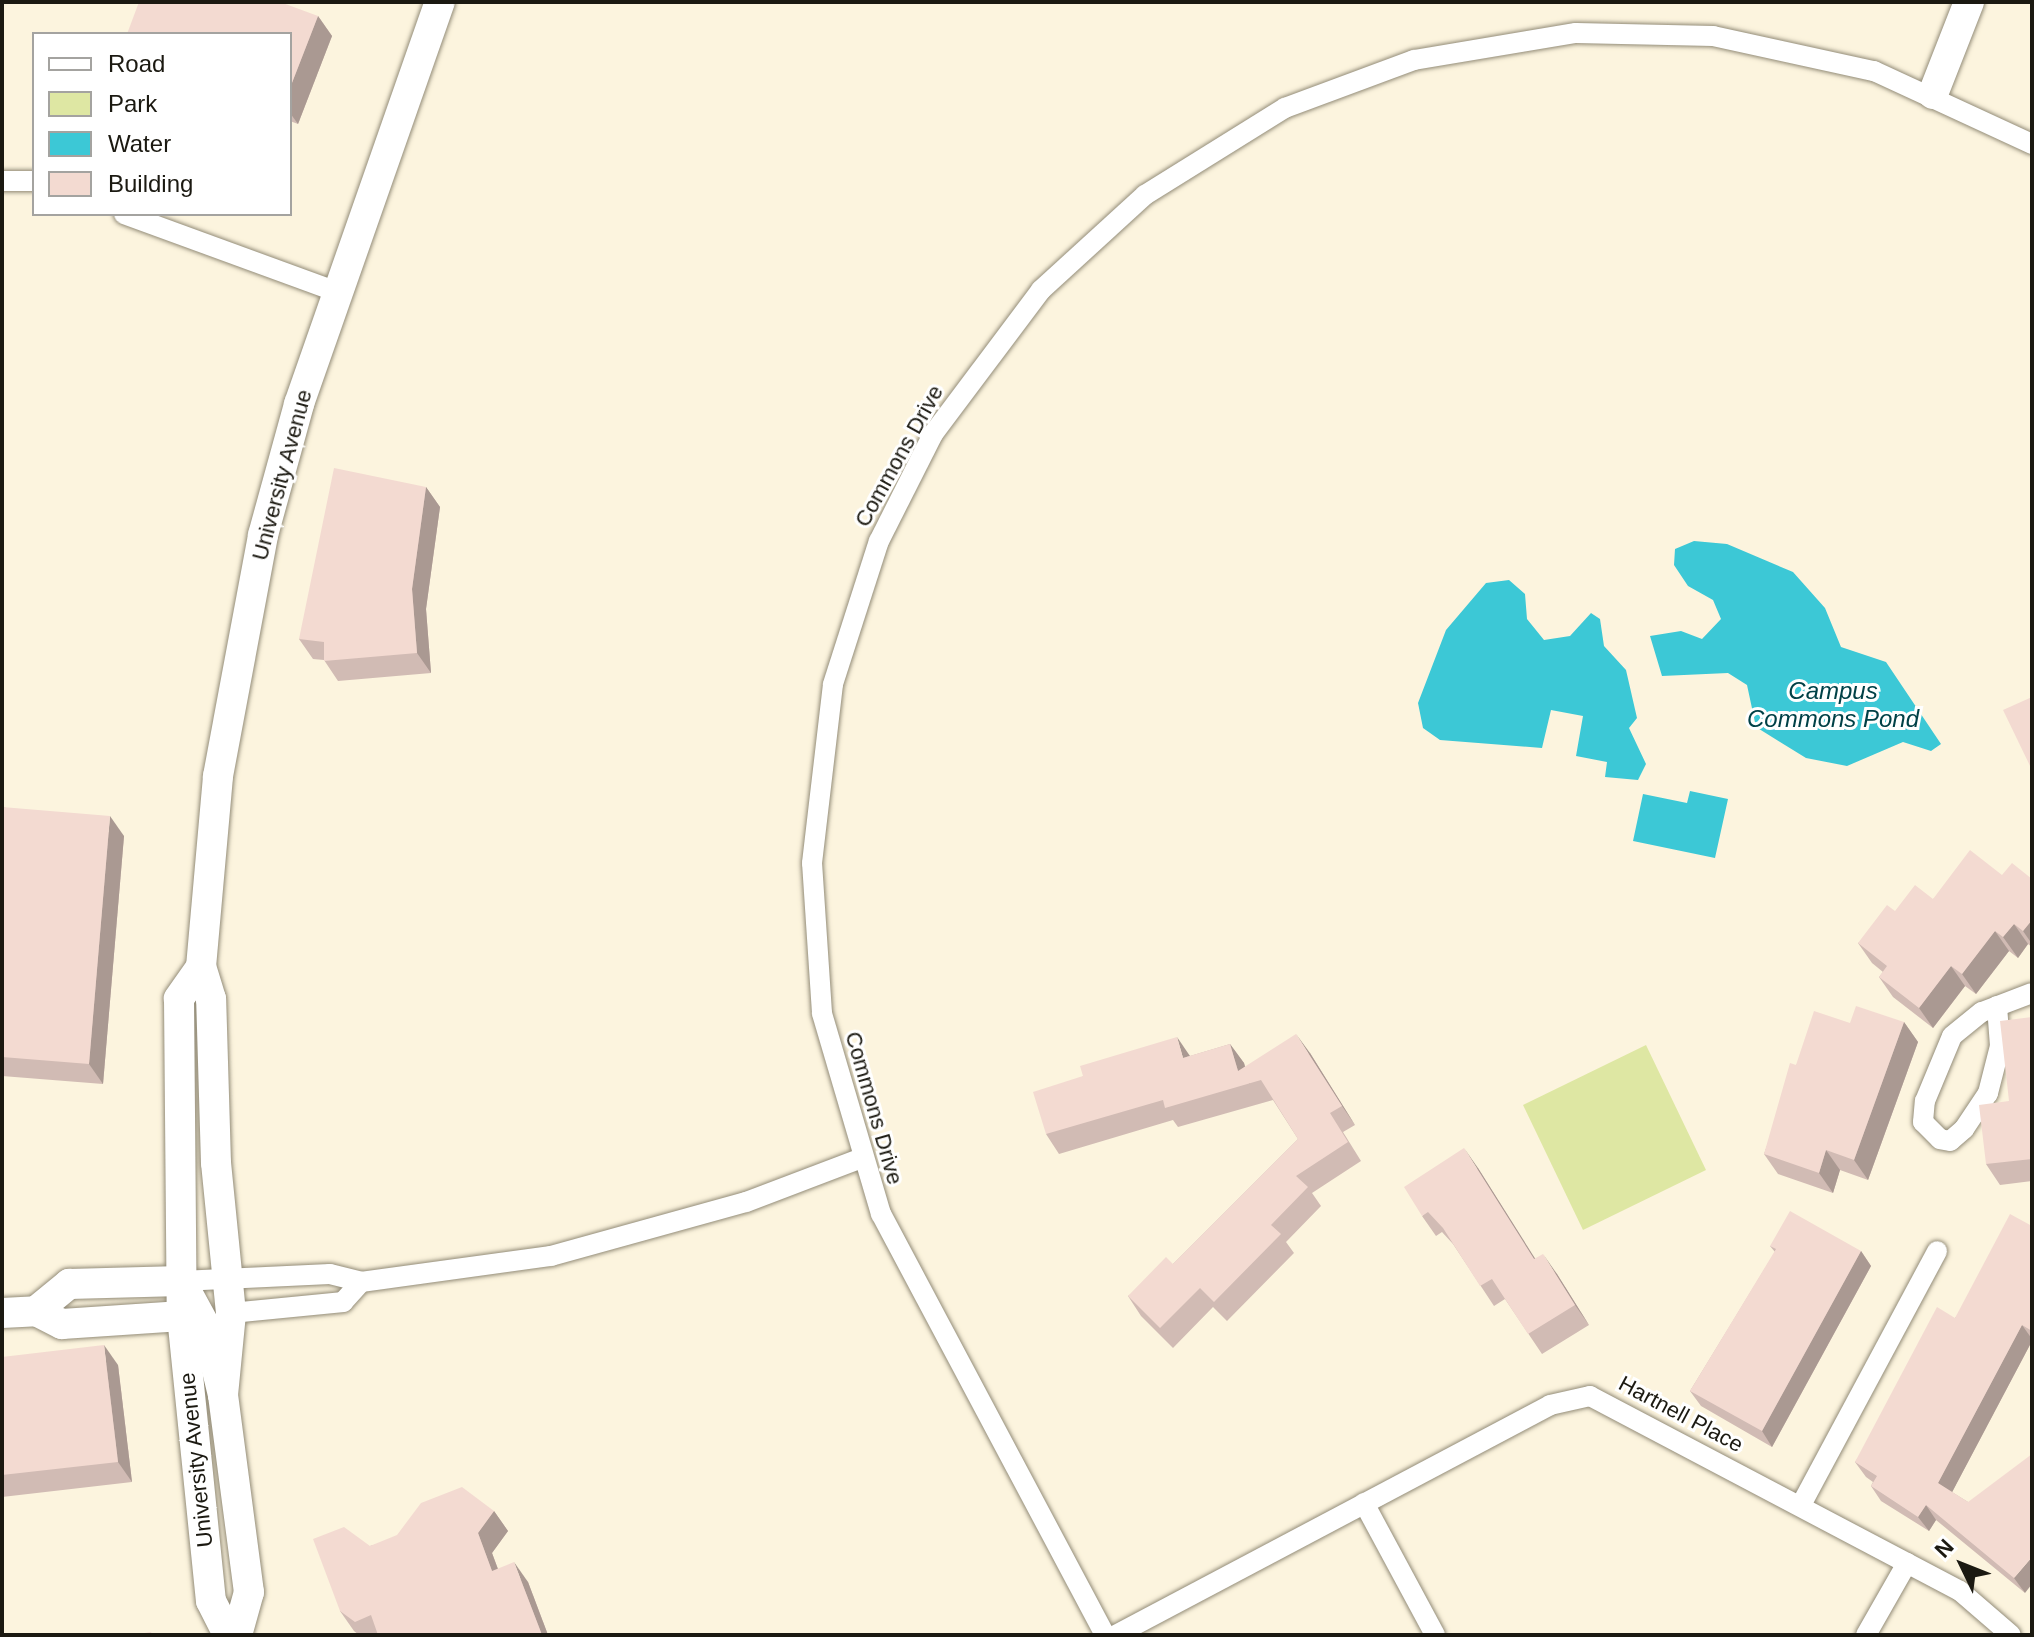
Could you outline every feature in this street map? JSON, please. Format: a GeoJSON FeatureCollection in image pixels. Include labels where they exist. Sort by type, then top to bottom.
{"type":"FeatureCollection","features":[{"type":"Feature","properties":{"kind":"street","name":"University Avenue"},"geometry":{"type":"LineString","coordinates":[[223,1395],[231,1313],[226,1279],[211,999],[201,967],[238,655],[275,492],[337,292],[411,100],[440,2]]}},
{"type":"Feature","properties":{"kind":"street"},"geometry":{"type":"LineString","coordinates":[[1933,94],[1969,2]]}},
{"type":"Feature","properties":{"kind":"street","name":"Commons Drive"},"geometry":{"type":"LineString","coordinates":[[1105,1635],[907,1269],[859,1159],[834,1072],[815,953],[815,803],[833,684],[879,541],[933,434],[1002,335],[1083,248],[1190,163],[1285,108],[1362,77],[1494,42],[1631,31],[1713,36],[1795,49],[1933,94],[2032,144]]}},
{"type":"Feature","properties":{"kind":"street"},"geometry":{"type":"LineString","coordinates":[[2,181],[32,181]]}},
{"type":"Feature","properties":{"kind":"street"},"geometry":{"type":"LineString","coordinates":[[129,216],[337,292]]}},
{"type":"Feature","properties":{"kind":"street","name":"University Avenue"},"geometry":{"type":"LineString","coordinates":[[201,967],[179,999],[182,1316],[211,1601],[228,1635]]}},
{"type":"Feature","properties":{"kind":"street"},"geometry":{"type":"LineString","coordinates":[[1997,1006],[2000,1046],[1988,1093],[1964,1129],[1950,1141],[1940,1139],[1923,1122],[1933,1070],[1952,1036],[1997,1006],[2032,993]]}},
{"type":"Feature","properties":{"kind":"street"},"geometry":{"type":"LineString","coordinates":[[36,1311],[69,1284],[330,1274],[361,1282],[453,1273],[635,1235],[859,1159]]}},
{"type":"Feature","properties":{"kind":"street"},"geometry":{"type":"LineString","coordinates":[[1801,1505],[1937,1251]]}},
{"type":"Feature","properties":{"kind":"street","name":"University Avenue"},"geometry":{"type":"LineString","coordinates":[[181,1281],[201,1314],[223,1395],[249,1592],[237,1635]]}},
{"type":"Feature","properties":{"kind":"street"},"geometry":{"type":"LineString","coordinates":[[181,1281],[231,1313],[343,1302],[361,1282]]}},
{"type":"Feature","properties":{"kind":"street"},"geometry":{"type":"LineString","coordinates":[[2,1313],[36,1311],[62,1324],[182,1316]]}},
{"type":"Feature","properties":{"kind":"street","name":"Hartnell Place"},"geometry":{"type":"LineString","coordinates":[[1116,1635],[1550,1405],[1590,1396],[1960,1591],[2011,1635]]}},
{"type":"Feature","properties":{"kind":"street"},"geometry":{"type":"LineString","coordinates":[[1364,1503],[1435,1635]]}},
{"type":"Feature","properties":{"kind":"street"},"geometry":{"type":"LineString","coordinates":[[1866,1635],[1907,1563]]}},
{"type":"Feature","properties":{"kind":"green space"},"geometry":{"type":"Polygon","coordinates":[[[1646,1045],[1706,1170],[1583,1230],[1523,1105],[1646,1045]]]}},
{"type":"Feature","properties":{"kind":"water","name":"Campus Commons Pond"},"geometry":{"type":"Polygon","coordinates":[[[1694,541],[1727,544],[1793,572],[1825,608],[1841,647],[1886,662],[1941,744],[1931,751],[1903,742],[1847,766],[1806,758],[1756,727],[1747,685],[1728,673],[1662,676],[1650,636],[1681,631],[1702,639],[1721,619],[1713,600],[1688,586],[1674,565],[1675,549],[1694,541]]]}},
{"type":"Feature","properties":{"kind":"water"},"geometry":{"type":"Polygon","coordinates":[[[1509,580],[1525,594],[1527,619],[1544,640],[1570,636],[1591,613],[1600,619],[1604,646],[1626,670],[1637,718],[1629,728],[1646,764],[1638,780],[1605,777],[1607,762],[1576,756],[1583,716],[1551,710],[1542,748],[1440,740],[1423,728],[1418,703],[1446,630],[1486,583],[1509,580]]]}},
{"type":"Feature","properties":{"kind":"water"},"geometry":{"type":"Polygon","coordinates":[[[1690,791],[1728,799],[1715,858],[1633,841],[1643,794],[1687,803],[1690,791]]]}},
{"type":"Feature","properties":{"kind":"building"},"geometry":{"type":"Polygon","coordinates":[[[139,2],[280,2],[318,16],[292,83],[292,32],[128,32],[139,2]]]}},
{"type":"Feature","properties":{"kind":"building"},"geometry":{"type":"Polygon","coordinates":[[[334,468],[426,487],[412,589],[417,653],[324,661],[324,642],[299,639],[334,468]]]}},
{"type":"Feature","properties":{"kind":"building"},"geometry":{"type":"Polygon","coordinates":[[[2032,697],[2032,770],[2003,710],[2032,697]]]}},
{"type":"Feature","properties":{"kind":"building"},"geometry":{"type":"Polygon","coordinates":[[[2,807],[110,816],[89,1064],[2,1057],[2,807]]]}},
{"type":"Feature","properties":{"kind":"building"},"geometry":{"type":"Polygon","coordinates":[[[1970,850],[2002,875],[2012,863],[2032,879],[2032,920],[2023,931],[2014,924],[2003,937],[1995,931],[1962,974],[1951,966],[1919,1008],[1879,977],[1887,966],[1858,943],[1887,905],[1895,911],[1915,885],[1933,899],[1970,850]]]}},
{"type":"Feature","properties":{"kind":"building"},"geometry":{"type":"Polygon","coordinates":[[[1856,1006],[1904,1022],[1854,1160],[1826,1150],[1819,1173],[1764,1154],[1790,1063],[1796,1065],[1814,1011],[1850,1023],[1856,1006]]]}},
{"type":"Feature","properties":{"kind":"building"},"geometry":{"type":"Polygon","coordinates":[[[2032,1017],[2032,1159],[1986,1164],[1979,1105],[2009,1101],[2000,1021],[2032,1017]]]}},
{"type":"Feature","properties":{"kind":"building"},"geometry":{"type":"Polygon","coordinates":[[[1296,1034],[1342,1106],[1330,1113],[1348,1142],[1296,1176],[1308,1187],[1271,1225],[1281,1234],[1214,1302],[1200,1288],[1160,1328],[1128,1296],[1166,1257],[1173,1264],[1298,1139],[1261,1080],[1165,1108],[1163,1100],[1046,1134],[1033,1092],[1083,1076],[1080,1066],[1177,1037],[1183,1058],[1230,1044],[1238,1071],[1296,1034]]]}},
{"type":"Feature","properties":{"kind":"building"},"geometry":{"type":"Polygon","coordinates":[[[1464,1148],[1534,1259],[1543,1254],[1575,1305],[1528,1334],[1492,1279],[1480,1286],[1443,1228],[1428,1212],[1422,1216],[1404,1187],[1464,1148]]]}},
{"type":"Feature","properties":{"kind":"building"},"geometry":{"type":"Polygon","coordinates":[[[1790,1211],[1861,1251],[1762,1431],[1690,1391],[1776,1249],[1770,1246],[1790,1211]]]}},
{"type":"Feature","properties":{"kind":"building"},"geometry":{"type":"Polygon","coordinates":[[[2010,1214],[2032,1226],[2032,1331],[2022,1325],[1938,1483],[1968,1502],[2032,1454],[2032,1557],[2014,1578],[1926,1505],[1918,1517],[1871,1486],[1877,1476],[1855,1462],[1937,1307],[1955,1318],[2010,1214]]]}},
{"type":"Feature","properties":{"kind":"building"},"geometry":{"type":"Polygon","coordinates":[[[104,1345],[118,1462],[2,1475],[2,1357],[104,1345]]]}},
{"type":"Feature","properties":{"kind":"building"},"geometry":{"type":"Polygon","coordinates":[[[462,1487],[494,1511],[478,1533],[492,1571],[514,1562],[542,1635],[378,1635],[371,1615],[355,1622],[340,1611],[313,1539],[344,1527],[370,1546],[397,1535],[421,1503],[462,1487]]]}}]}
